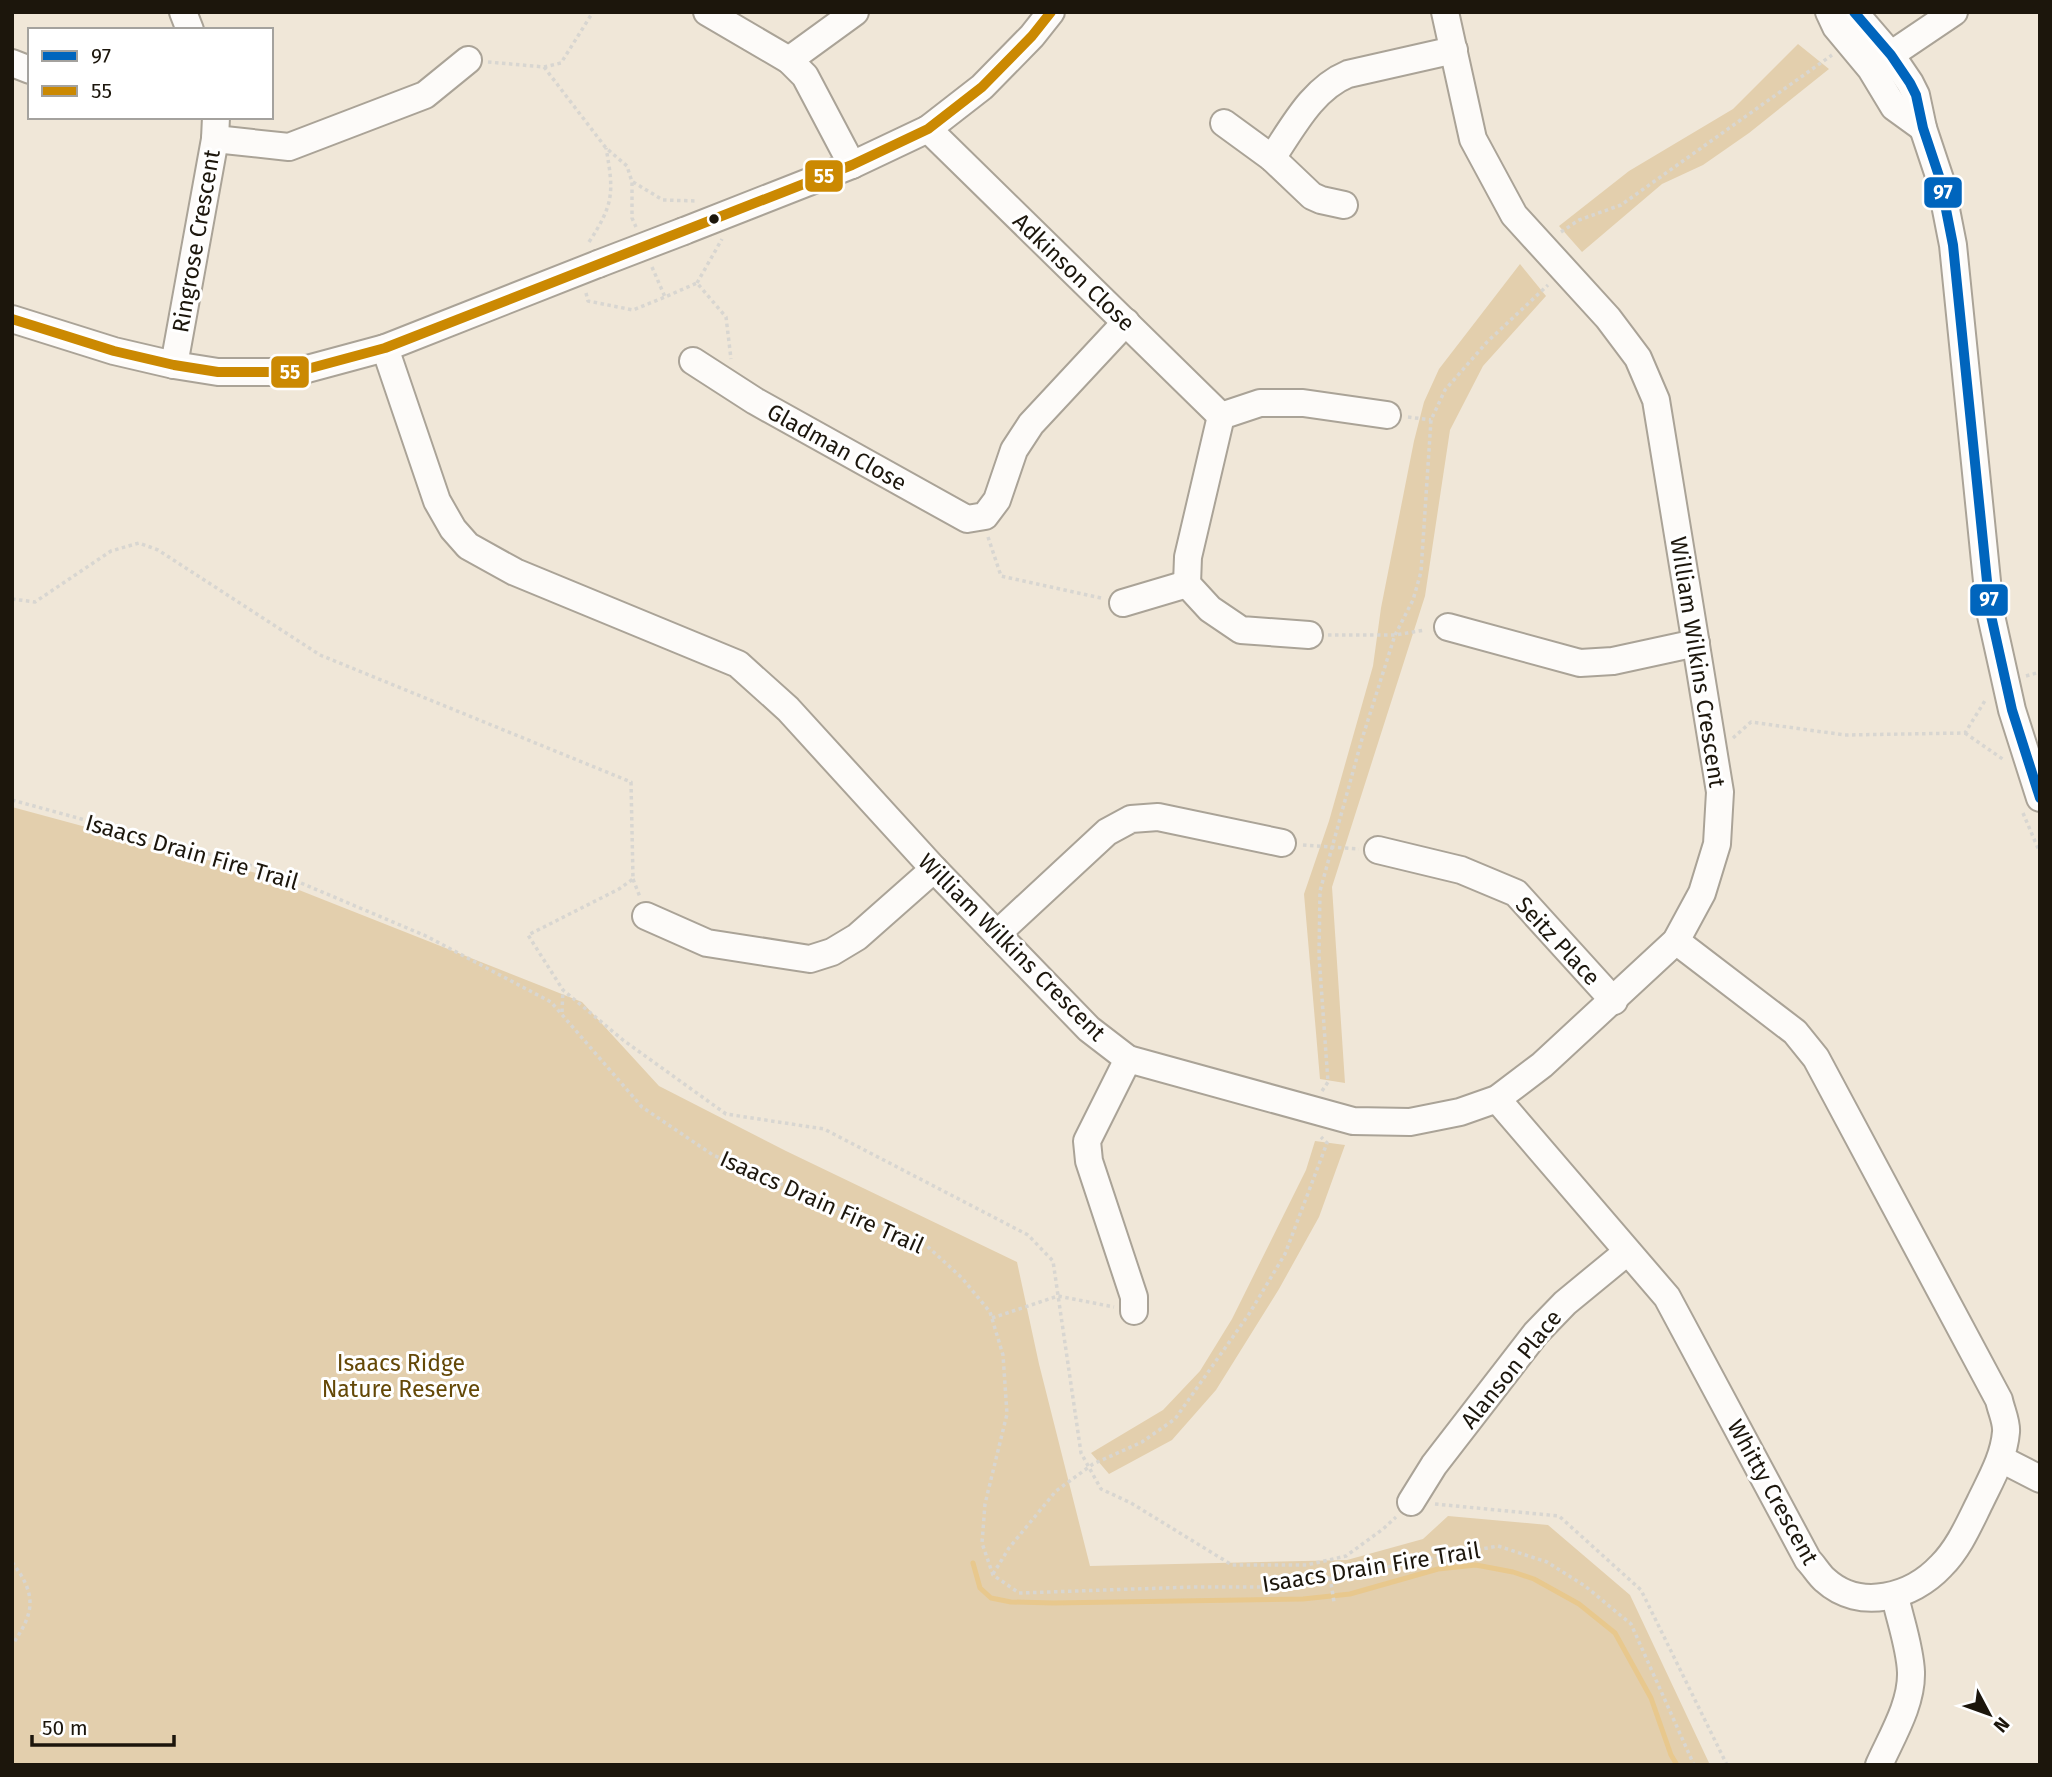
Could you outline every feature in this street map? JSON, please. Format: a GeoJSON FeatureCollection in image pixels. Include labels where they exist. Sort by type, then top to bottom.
{"type":"FeatureCollection","features":[{"type":"Feature","properties":{"kind":"street"},"geometry":{"type":"LineString","coordinates":[[708,12],[789,60],[805,76],[852,165]]}},
{"type":"Feature","properties":{"kind":"street"},"geometry":{"type":"LineString","coordinates":[[789,60],[855,12]]}},
{"type":"Feature","properties":{"kind":"street"},"geometry":{"type":"LineString","coordinates":[[12,319],[114,351],[218,372],[296,372],[385,348],[852,165],[928,129],[982,87],[1032,36],[1051,12]]}},
{"type":"Feature","properties":{"kind":"street","name":"William Wilkins Crescent"},"geometry":{"type":"LineString","coordinates":[[385,348],[437,501],[453,529],[468,545],[515,572],[738,664],[788,709],[934,869],[1089,1029],[1128,1059],[1353,1121],[1410,1122],[1460,1112],[1497,1099],[1542,1065],[1676,941],[1702,893],[1717,844],[1720,792],[1656,400],[1638,358],[1608,318],[1551,261],[1514,215],[1473,139],[1445,12]]}},
{"type":"Feature","properties":{"kind":"street"},"geometry":{"type":"LineString","coordinates":[[1881,62],[1954,12]]}},
{"type":"Feature","properties":{"kind":"street"},"geometry":{"type":"LineString","coordinates":[[1839,25],[1916,95],[1923,128],[1940,179],[1953,245],[1990,611],[2006,685],[2040,798]]}},
{"type":"Feature","properties":{"kind":"street"},"geometry":{"type":"LineString","coordinates":[[1272,158],[1318,92],[1333,80],[1348,74],[1454,50]]}},
{"type":"Feature","properties":{"kind":"street"},"geometry":{"type":"LineString","coordinates":[[216,128],[289,147],[425,95],[468,60]]}},
{"type":"Feature","properties":{"kind":"street"},"geometry":{"type":"LineString","coordinates":[[1224,124],[1272,158],[1312,196],[1344,205]]}},
{"type":"Feature","properties":{"kind":"street","name":"Ringrose Crescent"},"geometry":{"type":"LineString","coordinates":[[174,365],[216,128]]}},
{"type":"Feature","properties":{"kind":"street","name":"Adkinson Close"},"geometry":{"type":"LineString","coordinates":[[928,129],[1220,416]]}},
{"type":"Feature","properties":{"kind":"street"},"geometry":{"type":"LineString","coordinates":[[986,525],[1014,450],[1031,424],[1126,322]]}},
{"type":"Feature","properties":{"kind":"street","name":"Gladman Close"},"geometry":{"type":"LineString","coordinates":[[693,362],[755,401],[967,519],[986,525]]}},
{"type":"Feature","properties":{"kind":"street"},"geometry":{"type":"LineString","coordinates":[[1309,635],[1241,629],[1210,609],[1187,584],[1188,557],[1220,416],[1260,404],[1303,403],[1387,415]]}},
{"type":"Feature","properties":{"kind":"street"},"geometry":{"type":"LineString","coordinates":[[1124,603],[1187,584]]}},
{"type":"Feature","properties":{"kind":"street"},"geometry":{"type":"LineString","coordinates":[[1448,627],[1580,663],[1613,661],[1696,643]]}},
{"type":"Feature","properties":{"kind":"street"},"geometry":{"type":"LineString","coordinates":[[997,934],[1107,832],[1131,820],[1158,817],[1282,843]]}},
{"type":"Feature","properties":{"kind":"street","name":"Seitz Place"},"geometry":{"type":"LineString","coordinates":[[1378,850],[1461,870],[1516,893],[1614,1001]]}},
{"type":"Feature","properties":{"kind":"street"},"geometry":{"type":"LineString","coordinates":[[646,916],[707,943],[810,959],[832,952],[857,937],[934,869]]}},
{"type":"Feature","properties":{"kind":"street","name":"Whitty Crescent"},"geometry":{"type":"LineString","coordinates":[[1497,1099],[1667,1297],[1808,1560],[1826,1581],[1869,1599],[1895,1596],[1922,1583],[1942,1566],[1963,1536],[2001,1459],[2006,1429],[1999,1400],[1816,1058],[1795,1032],[1676,941]]}},
{"type":"Feature","properties":{"kind":"street"},"geometry":{"type":"LineString","coordinates":[[1128,1059],[1087,1141],[1089,1161],[1134,1297],[1133,1311]]}},
{"type":"Feature","properties":{"kind":"street","name":"Alanson Place"},"geometry":{"type":"LineString","coordinates":[[1412,1502],[1434,1465],[1536,1333],[1565,1303],[1628,1252]]}},
{"type":"Feature","properties":{"kind":"street"},"geometry":{"type":"LineString","coordinates":[[2001,1459],[2040,1479]]}},
{"type":"Feature","properties":{"kind":"street"},"geometry":{"type":"LineString","coordinates":[[1879,1765],[1906,1706],[1911,1684],[1911,1669],[1895,1596]]}},
{"type":"Feature","properties":{"kind":"path"},"geometry":{"type":"LineString","coordinates":[[468,60],[544,67],[561,63],[593,12]]}},
{"type":"Feature","properties":{"kind":"path"},"geometry":{"type":"LineString","coordinates":[[993,1574],[1009,1548],[1056,1491],[1089,1467],[1142,1442],[1175,1419],[1249,1314],[1285,1254],[1327,1143],[1310,1125],[1317,1111],[1317,1097],[1328,1082],[1319,956],[1320,891],[1395,635],[1413,600],[1421,572],[1431,420],[1444,390],[1487,342],[1551,261],[1579,220],[1622,205],[1839,25]]}},
{"type":"Feature","properties":{"kind":"path"},"geometry":{"type":"LineString","coordinates":[[606,148],[612,199]]}},
{"type":"Feature","properties":{"kind":"path"},"geometry":{"type":"LineString","coordinates":[[986,525],[1001,576],[1124,603]]}},
{"type":"Feature","properties":{"kind":"path"},"geometry":{"type":"LineString","coordinates":[[12,599],[35,602],[111,551],[139,543],[158,550],[320,655],[631,782],[633,879],[620,889],[528,935],[563,990],[623,1040],[726,1114],[824,1129],[1028,1235],[1053,1261],[1081,1453],[1101,1489],[1131,1503],[1233,1565],[1307,1564],[1346,1556],[1383,1529],[1412,1502],[1559,1516],[1641,1590],[1727,1765]]}},
{"type":"Feature","properties":{"kind":"path"},"geometry":{"type":"LineString","coordinates":[[1309,635],[1395,635],[1448,627]]}},
{"type":"Feature","properties":{"kind":"path"},"geometry":{"type":"LineString","coordinates":[[1965,733],[1986,699],[2018,678],[2040,672]]}},
{"type":"Feature","properties":{"kind":"path"},"geometry":{"type":"LineString","coordinates":[[1725,746],[1751,722],[1845,735],[1965,733],[2006,762]]}},
{"type":"Feature","properties":{"kind":"path","name":"Isaacs Drain Fire Trail"},"geometry":{"type":"LineString","coordinates":[[12,800],[275,872],[426,936],[551,1002],[642,1107],[713,1154],[927,1245],[962,1278],[990,1311],[1003,1355],[1007,1414],[985,1504],[982,1543],[993,1574],[1019,1593],[1280,1587],[1498,1546],[1547,1562],[1585,1587],[1631,1624],[1694,1765]]}},
{"type":"Feature","properties":{"kind":"path"},"geometry":{"type":"LineString","coordinates":[[1282,843],[1378,850]]}},
{"type":"Feature","properties":{"kind":"path"},"geometry":{"type":"LineString","coordinates":[[562,1014],[563,990]]}},
{"type":"Feature","properties":{"kind":"path"},"geometry":{"type":"LineString","coordinates":[[992,1318],[1058,1296],[1133,1311]]}},
{"type":"Feature","properties":{"kind":"path"},"geometry":{"type":"LineString","coordinates":[[12,1562],[30,1592],[29,1615],[12,1645]]}},
{"type":"Feature","properties":{"kind":"path"},"geometry":{"type":"LineString","coordinates":[[1330,1577],[1334,1602]]}},
{"type":"Feature","properties":{"kind":"green space"},"geometry":{"type":"Polygon","coordinates":[[[1798,44],[1829,69],[1749,133],[1703,165],[1662,184],[1582,252],[1559,226],[1629,171],[1733,109],[1798,44]]]}},
{"type":"Feature","properties":{"kind":"green space"},"geometry":{"type":"Polygon","coordinates":[[[1520,264],[1546,296],[1483,366],[1450,430],[1425,596],[1332,887],[1345,1083],[1320,1079],[1304,894],[1329,821],[1373,666],[1381,608],[1414,441],[1424,402],[1439,369],[1520,264]]]}},
{"type":"Feature","properties":{"kind":"green space","name":"Isaacs Ridge Nature Reserve"},"geometry":{"type":"Polygon","coordinates":[[[12,807],[256,873],[582,1002],[659,1086],[786,1151],[1017,1262],[1039,1364],[1090,1566],[1347,1560],[1423,1539],[1448,1516],[1548,1525],[1630,1595],[1710,1765],[12,1765],[12,807]]]}},
{"type":"Feature","properties":{"kind":"green space"},"geometry":{"type":"Polygon","coordinates":[[[1315,1141],[1345,1145],[1319,1217],[1279,1289],[1216,1390],[1172,1440],[1109,1474],[1091,1453],[1163,1410],[1200,1371],[1232,1319],[1306,1170],[1315,1141]]]}},
{"type":"Feature","properties":{"kind":"waterway"},"geometry":{"type":"LineString","coordinates":[[973,1563],[980,1588],[991,1598],[1011,1602],[1053,1603],[1303,1599],[1350,1594],[1438,1569],[1476,1565],[1513,1572],[1534,1579],[1579,1604],[1615,1633],[1651,1698],[1677,1765]]}},
{"type":"Feature","properties":{"kind":"transit line","name":"55"},"geometry":{"type":"LineString","coordinates":[[12,319],[114,351],[218,372],[296,372],[385,348],[852,165],[928,129],[982,87],[1032,36],[1051,12]]}},
{"type":"Feature","properties":{"kind":"transit line","name":"97"},"geometry":{"type":"LineString","coordinates":[[1854,12],[1891,55],[1910,83],[1916,95],[1923,128],[1940,179],[1953,245],[1990,611],[2012,710],[2040,798]]}}]}
